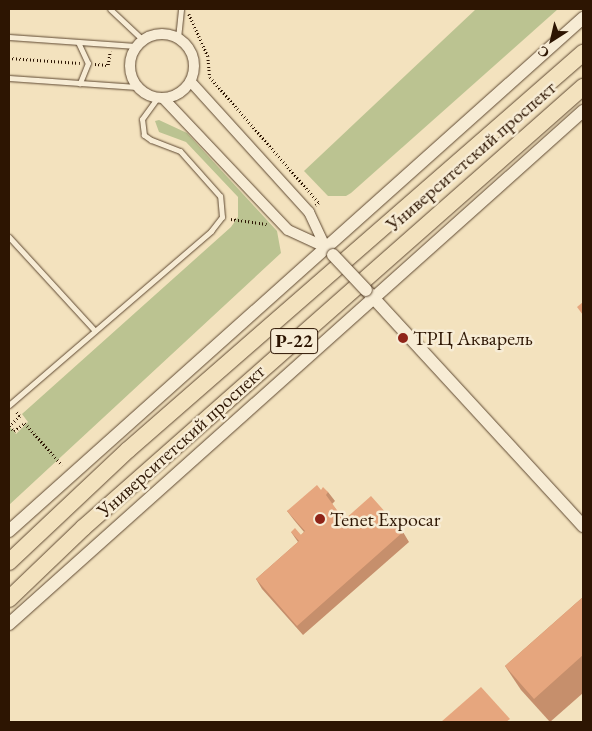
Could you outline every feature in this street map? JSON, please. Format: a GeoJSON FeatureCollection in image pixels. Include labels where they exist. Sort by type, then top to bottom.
{"type":"FeatureCollection","features":[{"type":"Feature","properties":{"kind":"highway","name":"Университетский проспект"},"geometry":{"type":"LineString","coordinates":[[9,562],[128,450],[583,53]]}},
{"type":"Feature","properties":{"kind":"highway","name":"Университетский проспект"},"geometry":{"type":"LineString","coordinates":[[9,599],[83,528],[583,87]]}},
{"type":"Feature","properties":{"kind":"street","name":"Университетский проспект"},"geometry":{"type":"LineString","coordinates":[[9,530],[329,251],[583,18]]}},
{"type":"Feature","properties":{"kind":"street"},"geometry":{"type":"LineString","coordinates":[[161,98],[184,90],[191,82],[195,70],[194,57],[178,38],[166,34],[139,43],[130,59],[131,74],[137,86],[161,98],[288,230],[329,251]]}},
{"type":"Feature","properties":{"kind":"street"},"geometry":{"type":"LineString","coordinates":[[191,82],[309,212],[329,251],[583,526]]}},
{"type":"Feature","properties":{"kind":"street","name":"Университетский проспект"},"geometry":{"type":"LineString","coordinates":[[9,624],[370,294],[583,111]]}},
{"type":"Feature","properties":{"kind":"lane"},"geometry":{"type":"LineString","coordinates":[[110,9],[139,43]]}},
{"type":"Feature","properties":{"kind":"lane"},"geometry":{"type":"LineString","coordinates":[[178,38],[181,10]]}},
{"type":"Feature","properties":{"kind":"lane"},"geometry":{"type":"LineString","coordinates":[[9,37],[112,44],[139,43]]}},
{"type":"Feature","properties":{"kind":"lane"},"geometry":{"type":"LineString","coordinates":[[78,42],[88,64],[80,83]]}},
{"type":"Feature","properties":{"kind":"lane"},"geometry":{"type":"LineString","coordinates":[[9,78],[137,86]]}},
{"type":"Feature","properties":{"kind":"lane"},"geometry":{"type":"LineString","coordinates":[[9,405],[211,231],[222,217],[220,196],[180,151],[151,140],[144,135],[142,119],[161,98]]}},
{"type":"Feature","properties":{"kind":"lane"},"geometry":{"type":"LineString","coordinates":[[9,237],[94,331]]}},
{"type":"Feature","properties":{"kind":"path"},"geometry":{"type":"LineString","coordinates":[[181,10],[192,15],[197,24],[208,56],[210,77],[319,202],[309,212]]}},
{"type":"Feature","properties":{"kind":"path"},"geometry":{"type":"LineString","coordinates":[[9,58],[108,65],[112,44]]}},
{"type":"Feature","properties":{"kind":"path"},"geometry":{"type":"LineString","coordinates":[[222,217],[276,225]]}},
{"type":"Feature","properties":{"kind":"path"},"geometry":{"type":"LineString","coordinates":[[17,412],[20,416],[10,426],[14,431],[25,423],[62,465]]}},
{"type":"Feature","properties":{"kind":"green space"},"geometry":{"type":"Polygon","coordinates":[[[476,9],[558,9],[351,193],[346,196],[328,196],[304,171],[476,9]]]}},
{"type":"Feature","properties":{"kind":"green space"},"geometry":{"type":"Polygon","coordinates":[[[159,120],[187,133],[277,231],[281,253],[9,505],[9,426],[16,434],[28,422],[22,414],[231,227],[238,217],[238,197],[186,142],[159,132],[155,121],[159,120]]]}},
{"type":"Feature","properties":{"kind":"building"},"geometry":{"type":"Polygon","coordinates":[[[583,302],[583,315],[577,307],[583,302]]]}},
{"type":"Feature","properties":{"kind":"building"},"geometry":{"type":"Polygon","coordinates":[[[317,485],[321,490],[323,487],[328,492],[326,495],[344,520],[371,496],[403,532],[297,626],[256,579],[299,541],[291,532],[295,528],[301,535],[305,531],[287,511],[317,485]]]}},
{"type":"Feature","properties":{"kind":"building"},"geometry":{"type":"Polygon","coordinates":[[[583,597],[583,655],[534,699],[505,666],[583,597]]]}},
{"type":"Feature","properties":{"kind":"building"},"geometry":{"type":"Polygon","coordinates":[[[481,687],[510,719],[506,722],[441,722],[481,687]]]}},
{"type":"Feature","properties":{"kind":"place","name":"ТРЦ Акварель"},"geometry":{"type":"Point","coordinates":[403,338]}},
{"type":"Feature","properties":{"kind":"place","name":"Tenet Expocar"},"geometry":{"type":"Point","coordinates":[320,519]}}]}
